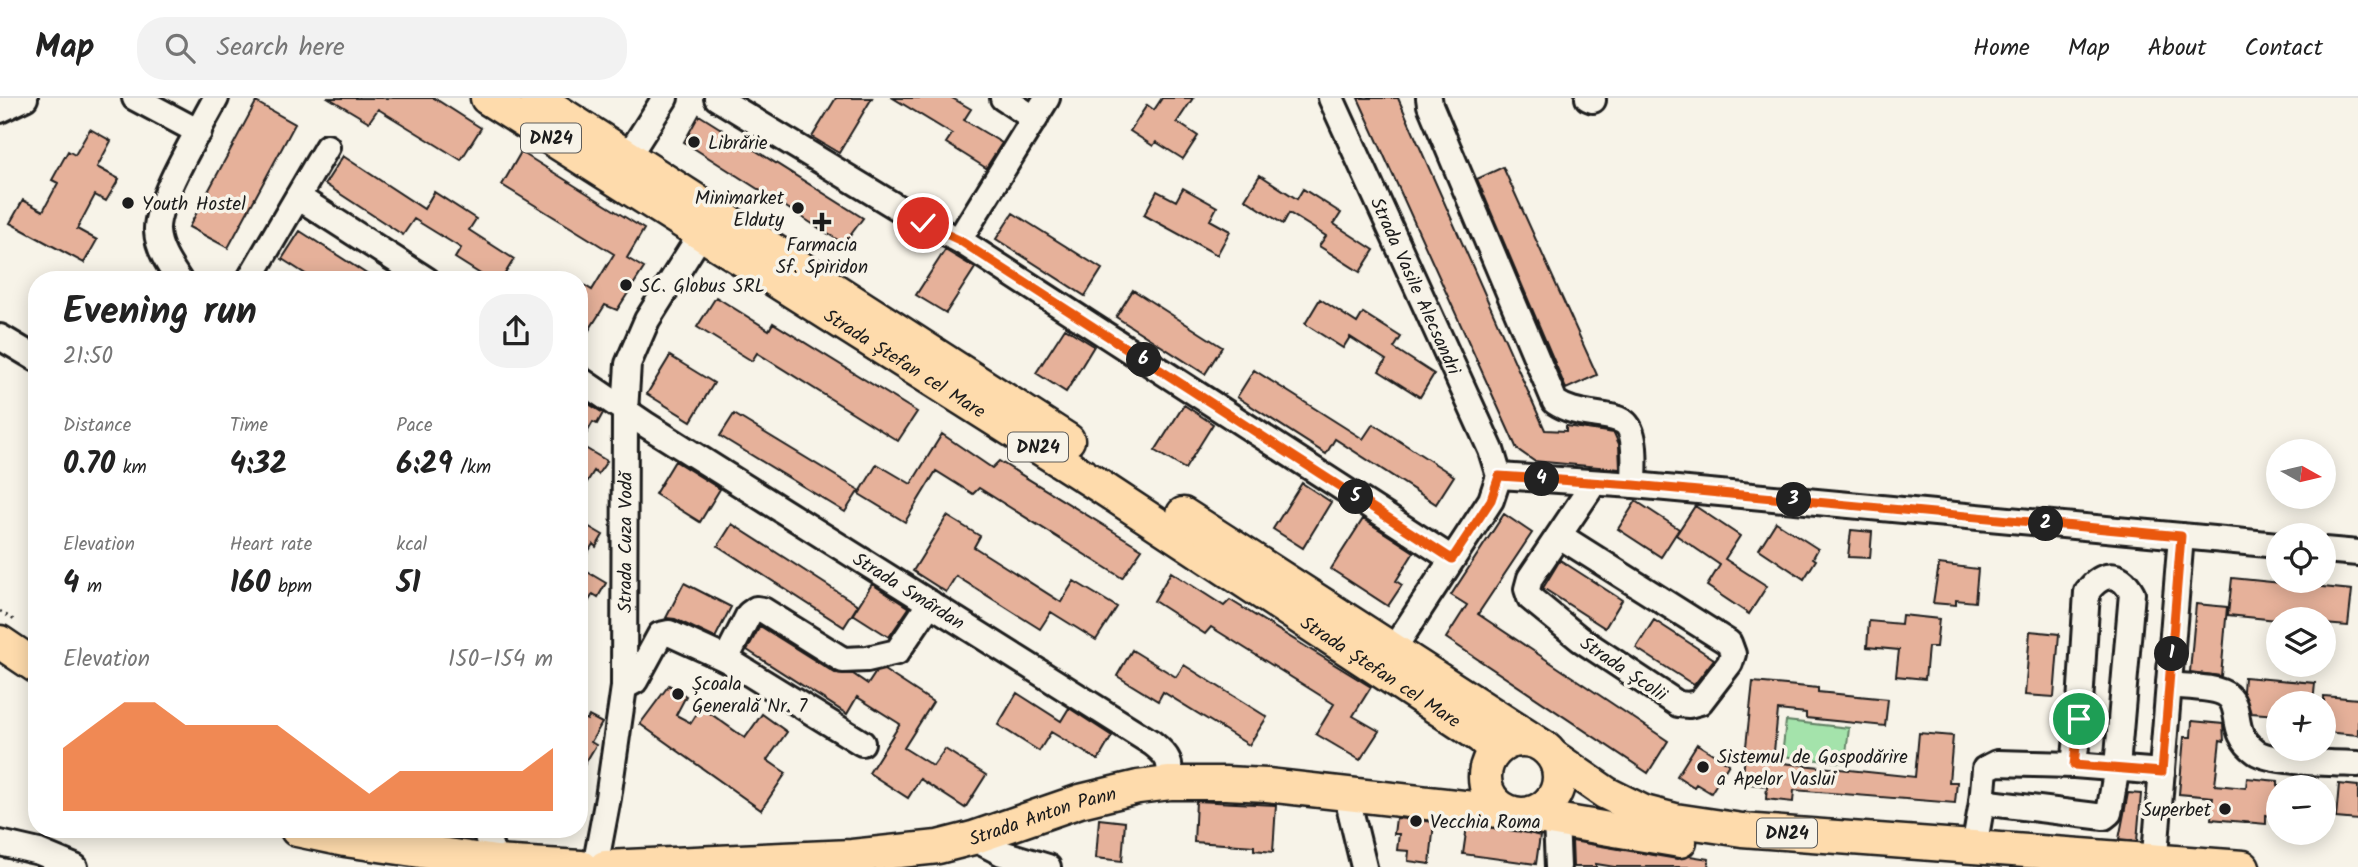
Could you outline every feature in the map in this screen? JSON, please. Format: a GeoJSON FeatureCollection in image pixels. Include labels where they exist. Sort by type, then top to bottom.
{"type":"FeatureCollection","features":[{"type":"Feature","properties":{"kind":"main road","name":"Strada Ștefan cel Mare"},"geometry":{"type":"LineString","coordinates":[[487,98],[621,167],[1387,659],[1495,750]]}},
{"type":"Feature","properties":{"kind":"main road","name":"Strada Ștefan cel Mare"},"geometry":{"type":"LineString","coordinates":[[537,98],[701,234],[1084,475],[1387,659],[1545,750],[1628,805],[1675,820],[1975,857]]}},
{"type":"Feature","properties":{"kind":"main road"},"geometry":{"type":"LineString","coordinates":[[0,642],[28,661]]}},
{"type":"Feature","properties":{"kind":"main road"},"geometry":{"type":"LineString","coordinates":[[1514,740],[1545,750],[1559,769],[1556,794],[1548,804],[1538,811],[1517,813],[1497,806],[1485,783],[1488,760],[1495,750],[1514,740]]}},
{"type":"Feature","properties":{"kind":"main road","name":"Strada Anton Pann"},"geometry":{"type":"LineString","coordinates":[[605,867],[852,856],[938,847],[973,838],[1080,801],[1138,787],[1170,783],[1225,783],[1346,793],[1517,813]]}},
{"type":"Feature","properties":{"kind":"main road"},"geometry":{"type":"LineString","coordinates":[[1437,804],[1485,783]]}},
{"type":"Feature","properties":{"kind":"main road","name":"Strada Ștefan cel Mare"},"geometry":{"type":"LineString","coordinates":[[1517,813],[1741,849],[2243,867]]}},
{"type":"Feature","properties":{"kind":"main road"},"geometry":{"type":"LineString","coordinates":[[335,838],[497,865],[581,867]]}},
{"type":"Feature","properties":{"kind":"street"},"geometry":{"type":"LineString","coordinates":[[0,110],[25,98]]}},
{"type":"Feature","properties":{"kind":"street"},"geometry":{"type":"LineString","coordinates":[[135,98],[199,132]]}},
{"type":"Feature","properties":{"kind":"street"},"geometry":{"type":"LineString","coordinates":[[173,271],[163,255],[157,230],[162,202],[216,98]]}},
{"type":"Feature","properties":{"kind":"street"},"geometry":{"type":"LineString","coordinates":[[621,167],[665,98]]}},
{"type":"Feature","properties":{"kind":"street"},"geometry":{"type":"LineString","coordinates":[[717,98],[756,108],[923,223],[959,240],[1452,559]]}},
{"type":"Feature","properties":{"kind":"street"},"geometry":{"type":"LineString","coordinates":[[959,240],[1041,109],[1003,98]]}},
{"type":"Feature","properties":{"kind":"street","name":"Strada Vasile Alecsandri"},"geometry":{"type":"LineString","coordinates":[[1331,98],[1491,450],[1499,476]]}},
{"type":"Feature","properties":{"kind":"street"},"geometry":{"type":"LineString","coordinates":[[1429,98],[1556,402],[1575,412],[1626,422],[1634,447],[1634,485]]}},
{"type":"Feature","properties":{"kind":"street"},"geometry":{"type":"LineString","coordinates":[[254,271],[327,147]]}},
{"type":"Feature","properties":{"kind":"street"},"geometry":{"type":"LineString","coordinates":[[298,197],[413,271]]}},
{"type":"Feature","properties":{"kind":"street","name":"Strada Cuza Vodă"},"geometry":{"type":"LineString","coordinates":[[595,867],[624,687],[625,411],[628,364],[637,341],[701,234]]}},
{"type":"Feature","properties":{"kind":"street"},"geometry":{"type":"LineString","coordinates":[[0,337],[28,354]]}},
{"type":"Feature","properties":{"kind":"street","name":"Strada Smârdan"},"geometry":{"type":"LineString","coordinates":[[588,385],[1152,743],[1170,762],[1170,783]]}},
{"type":"Feature","properties":{"kind":"street"},"geometry":{"type":"LineString","coordinates":[[1387,659],[1491,500],[1499,476],[1634,485],[2266,544]]}},
{"type":"Feature","properties":{"kind":"street","name":"Strada Școlii"},"geometry":{"type":"LineString","coordinates":[[1560,536],[1730,643],[1733,654],[1730,663],[1700,702],[1678,704],[1580,639],[1530,598],[1527,589],[1531,578],[1594,483]]}},
{"type":"Feature","properties":{"kind":"street"},"geometry":{"type":"LineString","coordinates":[[2155,864],[2181,536]]}},
{"type":"Feature","properties":{"kind":"street"},"geometry":{"type":"LineString","coordinates":[[2336,551],[2358,553]]}},
{"type":"Feature","properties":{"kind":"street"},"geometry":{"type":"LineString","coordinates":[[1982,802],[2104,817],[2112,805],[2132,593],[2126,582],[2112,576],[2096,580],[2087,592],[2074,765]]}},
{"type":"Feature","properties":{"kind":"street"},"geometry":{"type":"LineString","coordinates":[[726,659],[749,614],[756,609],[763,610],[843,660],[853,661],[897,652],[930,603]]}},
{"type":"Feature","properties":{"kind":"street"},"geometry":{"type":"LineString","coordinates":[[624,687],[635,681],[660,635],[669,633],[726,659],[862,743]]}},
{"type":"Feature","properties":{"kind":"street"},"geometry":{"type":"LineString","coordinates":[[2169,685],[2216,690],[2228,696],[2235,707],[2237,727],[2244,742],[2258,754],[2358,764]]}},
{"type":"Feature","properties":{"kind":"street"},"geometry":{"type":"LineString","coordinates":[[1975,857],[1984,769],[1997,763],[2117,767],[2162,772]]}},
{"type":"Feature","properties":{"kind":"street"},"geometry":{"type":"LineString","coordinates":[[1346,793],[1364,867]]}},
{"type":"Feature","properties":{"kind":"street"},"geometry":{"type":"LineString","coordinates":[[1556,820],[1558,867]]}},
{"type":"Feature","properties":{"kind":"street"},"geometry":{"type":"LineString","coordinates":[[488,838],[497,865]]}},
{"type":"Feature","properties":{"kind":"street"},"geometry":{"type":"LineString","coordinates":[[973,838],[1002,853],[1048,867]]}},
{"type":"Feature","properties":{"kind":"street"},"geometry":{"type":"LineString","coordinates":[[0,843],[39,852],[75,867]]}},
{"type":"Feature","properties":{"kind":"green space"},"geometry":{"type":"Polygon","coordinates":[[[1786,721],[1849,728],[1845,763],[1782,756],[1786,721]]]}},
{"type":"Feature","properties":{"kind":"building"},"geometry":{"type":"Polygon","coordinates":[[[329,98],[434,98],[481,128],[461,160],[378,109],[369,122],[329,98]]]}},
{"type":"Feature","properties":{"kind":"building"},"geometry":{"type":"Polygon","coordinates":[[[836,98],[872,98],[839,153],[812,137],[836,98]]]}},
{"type":"Feature","properties":{"kind":"building"},"geometry":{"type":"Polygon","coordinates":[[[893,98],[952,98],[971,109],[964,120],[1002,143],[986,168],[946,143],[952,134],[893,98]]]}},
{"type":"Feature","properties":{"kind":"building"},"geometry":{"type":"Polygon","coordinates":[[[1162,98],[1193,98],[1177,122],[1198,136],[1183,159],[1156,142],[1153,146],[1130,131],[1147,105],[1154,110],[1162,98]]]}},
{"type":"Feature","properties":{"kind":"building"},"geometry":{"type":"Polygon","coordinates":[[[1358,98],[1398,98],[1545,430],[1566,431],[1566,426],[1614,433],[1619,444],[1620,469],[1534,461],[1517,449],[1358,98]]]}},
{"type":"Feature","properties":{"kind":"building"},"geometry":{"type":"Polygon","coordinates":[[[256,102],[295,124],[228,248],[189,227],[256,102]]]}},
{"type":"Feature","properties":{"kind":"building"},"geometry":{"type":"Polygon","coordinates":[[[699,115],[863,218],[844,244],[684,142],[699,115]]]}},
{"type":"Feature","properties":{"kind":"building"},"geometry":{"type":"Polygon","coordinates":[[[90,129],[111,141],[97,167],[119,179],[106,201],[95,195],[77,229],[97,240],[84,263],[10,223],[23,200],[43,211],[58,183],[52,180],[68,151],[75,155],[90,129]]]}},
{"type":"Feature","properties":{"kind":"building"},"geometry":{"type":"Polygon","coordinates":[[[521,152],[644,229],[627,258],[644,268],[617,310],[605,305],[588,332],[588,288],[592,290],[614,254],[502,185],[521,152]]]}},
{"type":"Feature","properties":{"kind":"building"},"geometry":{"type":"Polygon","coordinates":[[[343,156],[424,209],[434,192],[476,219],[469,230],[514,259],[507,271],[476,271],[455,258],[461,248],[414,219],[403,235],[325,184],[343,156]]]}},
{"type":"Feature","properties":{"kind":"building"},"geometry":{"type":"Polygon","coordinates":[[[1503,167],[1597,375],[1566,389],[1477,179],[1503,167]]]}},
{"type":"Feature","properties":{"kind":"building"},"geometry":{"type":"Polygon","coordinates":[[[1260,175],[1297,199],[1303,189],[1341,213],[1334,224],[1374,250],[1360,272],[1319,246],[1326,236],[1289,213],[1283,224],[1245,199],[1260,175]]]}},
{"type":"Feature","properties":{"kind":"building"},"geometry":{"type":"Polygon","coordinates":[[[1183,188],[1217,207],[1210,220],[1230,231],[1217,255],[1144,215],[1157,191],[1176,201],[1183,188]]]}},
{"type":"Feature","properties":{"kind":"building"},"geometry":{"type":"Polygon","coordinates":[[[1013,213],[1102,269],[1085,296],[996,239],[1013,213]]]}},
{"type":"Feature","properties":{"kind":"building"},"geometry":{"type":"Polygon","coordinates":[[[300,231],[362,271],[301,271],[282,259],[300,231]]]}},
{"type":"Feature","properties":{"kind":"building"},"geometry":{"type":"Polygon","coordinates":[[[945,250],[975,268],[946,313],[916,295],[945,250]]]}},
{"type":"Feature","properties":{"kind":"building"},"geometry":{"type":"Polygon","coordinates":[[[1133,290],[1222,347],[1205,374],[1116,317],[1133,290]]]}},
{"type":"Feature","properties":{"kind":"building"},"geometry":{"type":"Polygon","coordinates":[[[716,297],[769,330],[773,323],[917,412],[898,441],[757,353],[752,361],[697,327],[716,297]]]}},
{"type":"Feature","properties":{"kind":"building"},"geometry":{"type":"Polygon","coordinates":[[[1320,299],[1357,323],[1363,313],[1401,337],[1394,348],[1434,374],[1420,397],[1379,371],[1386,360],[1350,337],[1343,348],[1305,324],[1320,299]]]}},
{"type":"Feature","properties":{"kind":"building"},"geometry":{"type":"Polygon","coordinates":[[[1065,328],[1094,346],[1066,392],[1036,373],[1065,328]]]}},
{"type":"Feature","properties":{"kind":"building"},"geometry":{"type":"Polygon","coordinates":[[[670,356],[714,383],[691,421],[647,394],[670,356]]]}},
{"type":"Feature","properties":{"kind":"building"},"geometry":{"type":"Polygon","coordinates":[[[1254,370],[1363,439],[1373,424],[1454,476],[1436,504],[1335,439],[1326,454],[1237,397],[1254,370]]]}},
{"type":"Feature","properties":{"kind":"building"},"geometry":{"type":"Polygon","coordinates":[[[588,404],[603,413],[597,424],[593,422],[588,431],[588,404]]]}},
{"type":"Feature","properties":{"kind":"building"},"geometry":{"type":"Polygon","coordinates":[[[1184,405],[1213,424],[1185,469],[1155,451],[1184,405]]]}},
{"type":"Feature","properties":{"kind":"building"},"geometry":{"type":"Polygon","coordinates":[[[734,414],[859,490],[845,512],[720,436],[734,414]]]}},
{"type":"Feature","properties":{"kind":"building"},"geometry":{"type":"Polygon","coordinates":[[[942,434],[992,468],[999,461],[1142,549],[1122,578],[979,488],[973,494],[936,471],[905,522],[859,494],[877,464],[911,484],[942,434]]]}},
{"type":"Feature","properties":{"kind":"building"},"geometry":{"type":"Polygon","coordinates":[[[588,450],[607,461],[598,474],[594,471],[588,481],[588,450]]]}},
{"type":"Feature","properties":{"kind":"building"},"geometry":{"type":"Polygon","coordinates":[[[675,461],[720,489],[700,522],[655,494],[675,461]]]}},
{"type":"Feature","properties":{"kind":"building"},"geometry":{"type":"Polygon","coordinates":[[[1302,483],[1331,502],[1303,548],[1273,529],[1302,483]]]}},
{"type":"Feature","properties":{"kind":"building"},"geometry":{"type":"Polygon","coordinates":[[[1636,501],[1679,529],[1661,557],[1618,529],[1636,501]]]}},
{"type":"Feature","properties":{"kind":"building"},"geometry":{"type":"Polygon","coordinates":[[[1695,506],[1740,536],[1725,559],[1767,586],[1749,614],[1707,586],[1720,565],[1676,535],[1695,506]]]}},
{"type":"Feature","properties":{"kind":"building"},"geometry":{"type":"Polygon","coordinates":[[[1504,514],[1532,533],[1478,614],[1668,741],[1648,773],[1446,638],[1467,605],[1451,595],[1504,514]]]}},
{"type":"Feature","properties":{"kind":"building"},"geometry":{"type":"Polygon","coordinates":[[[947,516],[980,536],[974,547],[1061,602],[1074,581],[1117,607],[1096,640],[1051,612],[1040,629],[956,576],[946,592],[913,571],[947,516]]]}},
{"type":"Feature","properties":{"kind":"building"},"geometry":{"type":"Polygon","coordinates":[[[1363,519],[1414,552],[1396,581],[1402,585],[1388,606],[1331,569],[1363,519]]]}},
{"type":"Feature","properties":{"kind":"building"},"geometry":{"type":"Polygon","coordinates":[[[1776,522],[1818,549],[1813,558],[1816,560],[1804,579],[1759,549],[1776,522]]]}},
{"type":"Feature","properties":{"kind":"building"},"geometry":{"type":"Polygon","coordinates":[[[732,524],[858,605],[844,627],[718,546],[732,524]]]}},
{"type":"Feature","properties":{"kind":"building"},"geometry":{"type":"Polygon","coordinates":[[[588,526],[603,535],[596,547],[593,544],[588,552],[588,526]]]}},
{"type":"Feature","properties":{"kind":"building"},"geometry":{"type":"Polygon","coordinates":[[[1851,530],[1872,532],[1870,558],[1848,557],[1851,530]]]}},
{"type":"Feature","properties":{"kind":"building"},"geometry":{"type":"Polygon","coordinates":[[[1560,560],[1622,600],[1605,628],[1543,588],[1560,560]]]}},
{"type":"Feature","properties":{"kind":"building"},"geometry":{"type":"Polygon","coordinates":[[[1939,564],[1978,569],[1975,602],[1956,600],[1956,605],[1933,603],[1939,564]]]}},
{"type":"Feature","properties":{"kind":"building"},"geometry":{"type":"Polygon","coordinates":[[[588,572],[606,583],[598,597],[593,594],[588,602],[588,572]]]}},
{"type":"Feature","properties":{"kind":"building"},"geometry":{"type":"Polygon","coordinates":[[[1171,572],[1224,606],[1230,600],[1371,687],[1353,716],[1379,731],[1360,760],[1316,734],[1334,704],[1211,627],[1205,634],[1154,601],[1171,572]]]}},
{"type":"Feature","properties":{"kind":"building"},"geometry":{"type":"Polygon","coordinates":[[[2232,578],[2266,581],[2266,593],[2336,593],[2336,588],[2352,590],[2348,626],[2336,625],[2336,607],[2266,607],[2266,619],[2228,615],[2232,578]]]}},
{"type":"Feature","properties":{"kind":"building"},"geometry":{"type":"Polygon","coordinates":[[[684,583],[731,607],[715,638],[675,619],[666,618],[684,583]]]}},
{"type":"Feature","properties":{"kind":"building"},"geometry":{"type":"Polygon","coordinates":[[[872,584],[909,608],[889,637],[853,614],[872,584]]]}},
{"type":"Feature","properties":{"kind":"building"},"geometry":{"type":"Polygon","coordinates":[[[2196,604],[2227,607],[2221,676],[2190,672],[2196,604]]]}},
{"type":"Feature","properties":{"kind":"building"},"geometry":{"type":"Polygon","coordinates":[[[1902,615],[1939,619],[1936,647],[1928,647],[1925,679],[1896,676],[1899,650],[1867,647],[1869,621],[1901,624],[1902,615]]]}},
{"type":"Feature","properties":{"kind":"building"},"geometry":{"type":"Polygon","coordinates":[[[1654,620],[1714,659],[1694,685],[1636,648],[1654,620]]]}},
{"type":"Feature","properties":{"kind":"building"},"geometry":{"type":"Polygon","coordinates":[[[760,626],[835,673],[853,674],[868,684],[876,672],[884,670],[933,702],[904,748],[933,766],[945,749],[986,775],[965,808],[920,779],[908,798],[869,773],[900,724],[857,697],[847,714],[747,650],[760,626]]]}},
{"type":"Feature","properties":{"kind":"building"},"geometry":{"type":"Polygon","coordinates":[[[2030,631],[2059,634],[2054,697],[2025,695],[2030,631]]]}},
{"type":"Feature","properties":{"kind":"building"},"geometry":{"type":"Polygon","coordinates":[[[1132,650],[1176,677],[1184,665],[1267,717],[1249,745],[1163,692],[1158,701],[1117,676],[1132,650]]]}},
{"type":"Feature","properties":{"kind":"building"},"geometry":{"type":"Polygon","coordinates":[[[2244,677],[2315,683],[2314,691],[2266,691],[2266,714],[2251,713],[2243,691],[2244,677]]]}},
{"type":"Feature","properties":{"kind":"building"},"geometry":{"type":"Polygon","coordinates":[[[1753,682],[1818,688],[1818,692],[1888,699],[1885,726],[1806,718],[1806,713],[1778,710],[1773,762],[1915,777],[1919,733],[1953,736],[1949,782],[1957,782],[1955,803],[1794,790],[1793,802],[1766,799],[1767,786],[1742,783],[1753,682]]]}},
{"type":"Feature","properties":{"kind":"building"},"geometry":{"type":"Polygon","coordinates":[[[669,685],[686,696],[676,715],[691,723],[701,707],[745,738],[762,714],[787,732],[767,760],[786,773],[761,810],[640,724],[669,685]]]}},
{"type":"Feature","properties":{"kind":"building"},"geometry":{"type":"Polygon","coordinates":[[[1017,693],[1061,721],[1069,708],[1112,736],[1098,760],[1051,732],[1039,751],[998,725],[1017,693]]]}},
{"type":"Feature","properties":{"kind":"building"},"geometry":{"type":"Polygon","coordinates":[[[2336,697],[2358,699],[2358,735],[2336,733],[2336,697]]]}},
{"type":"Feature","properties":{"kind":"building"},"geometry":{"type":"Polygon","coordinates":[[[589,716],[602,723],[591,742],[596,745],[588,759],[589,716]]]}},
{"type":"Feature","properties":{"kind":"building"},"geometry":{"type":"Polygon","coordinates":[[[2192,721],[2223,724],[2224,741],[2220,740],[2215,785],[2246,788],[2247,778],[2266,780],[2266,824],[2211,819],[2213,797],[2179,794],[2184,737],[2191,737],[2192,721]]]}},
{"type":"Feature","properties":{"kind":"building"},"geometry":{"type":"Polygon","coordinates":[[[1697,744],[1729,764],[1711,793],[1696,784],[1694,787],[1677,776],[1697,744]]]}},
{"type":"Feature","properties":{"kind":"building"},"geometry":{"type":"Polygon","coordinates":[[[2339,784],[2358,786],[2358,820],[2336,818],[2339,784]]]}},
{"type":"Feature","properties":{"kind":"building"},"geometry":{"type":"Polygon","coordinates":[[[2128,793],[2141,794],[2137,841],[2119,839],[2128,793]]]}},
{"type":"Feature","properties":{"kind":"building"},"geometry":{"type":"Polygon","coordinates":[[[1196,801],[1276,805],[1273,852],[1254,850],[1254,846],[1194,842],[1196,801]]]}},
{"type":"Feature","properties":{"kind":"building"},"geometry":{"type":"Polygon","coordinates":[[[1396,818],[1434,822],[1430,864],[1408,861],[1409,851],[1397,850],[1399,834],[1394,834],[1396,818]]]}},
{"type":"Feature","properties":{"kind":"building"},"geometry":{"type":"Polygon","coordinates":[[[1099,819],[1125,822],[1122,861],[1096,858],[1099,819]]]}},
{"type":"Feature","properties":{"kind":"building"},"geometry":{"type":"Polygon","coordinates":[[[1467,826],[1515,829],[1540,836],[1536,864],[1463,854],[1467,826]]]}},
{"type":"Feature","properties":{"kind":"building"},"geometry":{"type":"Polygon","coordinates":[[[1572,841],[1677,859],[1690,856],[1709,859],[1708,867],[1615,867],[1596,864],[1596,867],[1573,867],[1572,841]]]}},
{"type":"Feature","properties":{"kind":"place","name":"Librărie"},"geometry":{"type":"Point","coordinates":[694,142]}},
{"type":"Feature","properties":{"kind":"place","name":"Youth Hostel"},"geometry":{"type":"Point","coordinates":[128,203]}},
{"type":"Feature","properties":{"kind":"place","name":"Minimarket Elduty"},"geometry":{"type":"Point","coordinates":[798,208]}},
{"type":"Feature","properties":{"kind":"place","name":"Farmacia Sf. Spiridon"},"geometry":{"type":"Point","coordinates":[822,222]}},
{"type":"Feature","properties":{"kind":"place","name":"SC. Globus SRL"},"geometry":{"type":"Point","coordinates":[626,285]}},
{"type":"Feature","properties":{"kind":"place","name":"Școala Generală Nr. 7"},"geometry":{"type":"Point","coordinates":[678,694]}},
{"type":"Feature","properties":{"kind":"place","name":"Sistemul de Gospodărire a Apelor Vaslui"},"geometry":{"type":"Point","coordinates":[1703,767]}},
{"type":"Feature","properties":{"kind":"place","name":"Superbet"},"geometry":{"type":"Point","coordinates":[2225,809]}},
{"type":"Feature","properties":{"kind":"place","name":"Vecchia Roma"},"geometry":{"type":"Point","coordinates":[1416,821]}},
{"type":"Feature","properties":{"kind":"route"},"geometry":{"type":"LineString","coordinates":[[923,223],[959,240],[1452,559],[1491,500],[1499,476],[1634,485],[2181,536],[2162,772],[2074,765],[2079,719]]}}]}
